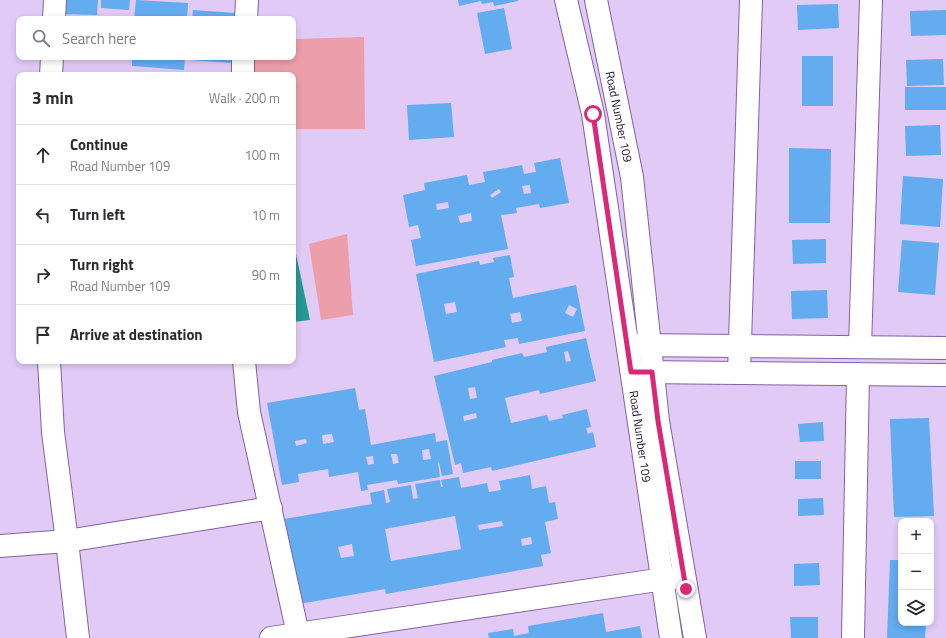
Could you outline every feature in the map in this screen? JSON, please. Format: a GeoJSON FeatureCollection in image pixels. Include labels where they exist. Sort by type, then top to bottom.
{"type":"FeatureCollection","features":[{"type":"Feature","properties":{"kind":"street"},"geometry":{"type":"LineString","coordinates":[[54,16],[55,0]]}},
{"type":"Feature","properties":{"kind":"street"},"geometry":{"type":"LineString","coordinates":[[246,16],[247,0]]}},
{"type":"Feature","properties":{"kind":"street","name":"Road Number 109"},"geometry":{"type":"LineString","coordinates":[[566,0],[593,114],[627,345],[642,372],[658,421],[695,638]]}},
{"type":"Feature","properties":{"kind":"street","name":"Road Number 109"},"geometry":{"type":"LineString","coordinates":[[596,0],[632,177],[650,345],[642,372],[662,579],[671,638]]}},
{"type":"Feature","properties":{"kind":"street"},"geometry":{"type":"LineString","coordinates":[[739,373],[750,0]]}},
{"type":"Feature","properties":{"kind":"street"},"geometry":{"type":"LineString","coordinates":[[860,347],[871,0]]}},
{"type":"Feature","properties":{"kind":"street"},"geometry":{"type":"LineString","coordinates":[[51,72],[52,60]]}},
{"type":"Feature","properties":{"kind":"street"},"geometry":{"type":"LineString","coordinates":[[243,60],[243,72]]}},
{"type":"Feature","properties":{"kind":"street"},"geometry":{"type":"LineString","coordinates":[[627,345],[946,348]]}},
{"type":"Feature","properties":{"kind":"street"},"geometry":{"type":"LineString","coordinates":[[49,364],[53,432],[78,638]]}},
{"type":"Feature","properties":{"kind":"street"},"geometry":{"type":"LineString","coordinates":[[244,364],[249,412],[298,634]]}},
{"type":"Feature","properties":{"kind":"street"},"geometry":{"type":"LineString","coordinates":[[642,372],[946,375]]}},
{"type":"Feature","properties":{"kind":"street"},"geometry":{"type":"LineString","coordinates":[[853,638],[858,374]]}},
{"type":"Feature","properties":{"kind":"street"},"geometry":{"type":"LineString","coordinates":[[0,546],[67,541],[271,508]]}},
{"type":"Feature","properties":{"kind":"street"},"geometry":{"type":"LineString","coordinates":[[271,638],[684,576]]}},
{"type":"Feature","properties":{"kind":"shaded area"},"geometry":{"type":"Polygon","coordinates":[[[364,37],[365,129],[296,129],[296,72],[252,72],[253,60],[296,60],[296,39],[364,37]]]}},
{"type":"Feature","properties":{"kind":"shaded area"},"geometry":{"type":"Polygon","coordinates":[[[347,234],[353,315],[321,320],[309,244],[347,234]]]}},
{"type":"Feature","properties":{"kind":"shaded area"},"geometry":{"type":"Polygon","coordinates":[[[296,254],[310,320],[296,322],[296,254]]]}},
{"type":"Feature","properties":{"kind":"building"},"geometry":{"type":"Polygon","coordinates":[[[62,0],[98,0],[97,15],[62,14],[62,0]]]}},
{"type":"Feature","properties":{"kind":"building"},"geometry":{"type":"Polygon","coordinates":[[[101,0],[130,0],[129,10],[101,8],[101,0]]]}},
{"type":"Feature","properties":{"kind":"building"},"geometry":{"type":"Polygon","coordinates":[[[136,0],[188,3],[187,16],[134,16],[136,0]]]}},
{"type":"Feature","properties":{"kind":"building"},"geometry":{"type":"Polygon","coordinates":[[[458,0],[518,1],[494,6],[493,2],[482,4],[481,1],[459,6],[458,0]]]}},
{"type":"Feature","properties":{"kind":"building"},"geometry":{"type":"Polygon","coordinates":[[[838,4],[839,28],[798,30],[797,5],[838,4]]]}},
{"type":"Feature","properties":{"kind":"building"},"geometry":{"type":"Polygon","coordinates":[[[504,8],[512,49],[485,54],[477,13],[504,8]]]}},
{"type":"Feature","properties":{"kind":"building"},"geometry":{"type":"Polygon","coordinates":[[[193,10],[236,13],[236,16],[192,16],[193,10]]]}},
{"type":"Feature","properties":{"kind":"building"},"geometry":{"type":"Polygon","coordinates":[[[946,10],[946,35],[911,36],[910,11],[946,10]]]}},
{"type":"Feature","properties":{"kind":"building"},"geometry":{"type":"Polygon","coordinates":[[[802,56],[833,56],[833,106],[802,106],[802,56]]]}},
{"type":"Feature","properties":{"kind":"building"},"geometry":{"type":"Polygon","coordinates":[[[943,59],[944,85],[907,86],[906,60],[943,59]]]}},
{"type":"Feature","properties":{"kind":"building"},"geometry":{"type":"Polygon","coordinates":[[[132,60],[185,60],[184,70],[132,66],[132,60]]]}},
{"type":"Feature","properties":{"kind":"building"},"geometry":{"type":"Polygon","coordinates":[[[189,60],[232,60],[232,63],[189,60]]]}},
{"type":"Feature","properties":{"kind":"building"},"geometry":{"type":"Polygon","coordinates":[[[905,87],[946,87],[946,110],[905,110],[905,87]]]}},
{"type":"Feature","properties":{"kind":"building"},"geometry":{"type":"Polygon","coordinates":[[[451,103],[454,137],[409,140],[407,105],[451,103]]]}},
{"type":"Feature","properties":{"kind":"building"},"geometry":{"type":"Polygon","coordinates":[[[940,125],[941,155],[906,156],[905,126],[940,125]]]}},
{"type":"Feature","properties":{"kind":"building"},"geometry":{"type":"Polygon","coordinates":[[[789,148],[831,149],[830,223],[789,223],[789,148]]]}},
{"type":"Feature","properties":{"kind":"building"},"geometry":{"type":"Polygon","coordinates":[[[560,158],[569,203],[540,208],[539,204],[516,208],[517,213],[501,215],[508,249],[416,266],[411,240],[421,238],[418,225],[409,227],[403,195],[425,190],[424,183],[467,175],[469,185],[485,182],[483,172],[522,165],[524,174],[536,172],[534,163],[560,158]],[[530,185],[522,186],[524,194],[531,193],[530,185]],[[499,189],[490,195],[492,198],[501,192],[499,189]],[[448,202],[436,204],[437,210],[449,208],[448,202]],[[471,213],[458,216],[460,223],[472,221],[471,213]]]}},
{"type":"Feature","properties":{"kind":"building"},"geometry":{"type":"Polygon","coordinates":[[[903,176],[943,179],[940,227],[900,224],[903,176]]]}},
{"type":"Feature","properties":{"kind":"building"},"geometry":{"type":"Polygon","coordinates":[[[826,239],[826,263],[793,264],[792,240],[826,239]]]}},
{"type":"Feature","properties":{"kind":"building"},"geometry":{"type":"Polygon","coordinates":[[[902,240],[939,243],[935,295],[898,292],[902,240]]]}},
{"type":"Feature","properties":{"kind":"building"},"geometry":{"type":"Polygon","coordinates":[[[510,255],[514,277],[509,278],[513,298],[576,285],[585,331],[519,344],[518,338],[504,340],[506,347],[434,362],[416,274],[479,261],[480,265],[494,262],[493,258],[510,255]],[[455,302],[444,304],[446,314],[457,312],[455,302]],[[569,305],[565,313],[573,317],[577,309],[569,305]],[[520,312],[510,314],[512,323],[522,321],[520,312]]]}},
{"type":"Feature","properties":{"kind":"building"},"geometry":{"type":"Polygon","coordinates":[[[827,290],[828,318],[792,319],[791,291],[827,290]]]}},
{"type":"Feature","properties":{"kind":"building"},"geometry":{"type":"Polygon","coordinates":[[[586,338],[596,381],[540,394],[539,390],[505,398],[511,423],[547,415],[549,421],[563,418],[562,415],[587,409],[591,427],[586,428],[588,434],[593,432],[596,447],[492,471],[491,467],[463,473],[461,463],[455,465],[434,376],[522,353],[524,357],[547,352],[546,347],[586,338]],[[568,351],[564,352],[566,362],[571,361],[568,351]],[[475,387],[468,388],[470,399],[477,398],[475,387]],[[476,413],[463,416],[464,421],[477,418],[476,413]]]}},
{"type":"Feature","properties":{"kind":"building"},"geometry":{"type":"Polygon","coordinates":[[[355,388],[359,410],[365,409],[371,445],[435,433],[436,442],[447,440],[453,474],[442,476],[439,462],[440,477],[398,484],[397,480],[367,485],[368,490],[361,491],[358,472],[329,477],[328,469],[298,474],[299,482],[282,485],[267,403],[355,388]],[[332,434],[322,435],[323,444],[334,442],[332,434]],[[306,439],[295,441],[296,446],[307,443],[306,439]],[[429,449],[422,450],[423,460],[431,459],[429,449]],[[391,454],[393,464],[399,463],[397,454],[391,454]],[[373,456],[366,457],[368,465],[374,464],[373,456]]]}},
{"type":"Feature","properties":{"kind":"building"},"geometry":{"type":"Polygon","coordinates":[[[929,418],[934,516],[894,517],[890,419],[929,418]]]}},
{"type":"Feature","properties":{"kind":"building"},"geometry":{"type":"Polygon","coordinates":[[[823,422],[824,441],[800,442],[798,424],[823,422]]]}},
{"type":"Feature","properties":{"kind":"building"},"geometry":{"type":"Polygon","coordinates":[[[795,461],[821,461],[821,479],[795,479],[795,461]]]}},
{"type":"Feature","properties":{"kind":"building"},"geometry":{"type":"Polygon","coordinates":[[[530,475],[532,489],[546,486],[549,503],[555,502],[558,519],[545,522],[551,553],[541,555],[543,566],[386,594],[385,589],[299,604],[284,519],[372,504],[370,493],[384,490],[386,503],[390,502],[387,489],[411,485],[413,499],[418,498],[415,484],[440,480],[441,487],[443,487],[441,480],[459,477],[461,488],[487,483],[489,492],[501,490],[499,481],[530,475]],[[455,516],[385,529],[391,561],[461,549],[455,516]],[[502,521],[478,525],[479,530],[503,526],[502,521]],[[531,537],[521,539],[522,546],[532,544],[531,537]],[[352,544],[338,547],[341,558],[354,556],[352,544]]]}},
{"type":"Feature","properties":{"kind":"building"},"geometry":{"type":"Polygon","coordinates":[[[823,498],[824,515],[798,516],[798,499],[823,498]]]}},
{"type":"Feature","properties":{"kind":"building"},"geometry":{"type":"Polygon","coordinates":[[[890,560],[898,560],[898,626],[926,626],[925,638],[887,638],[890,560]]]}},
{"type":"Feature","properties":{"kind":"building"},"geometry":{"type":"Polygon","coordinates":[[[819,563],[820,585],[794,586],[794,564],[819,563]]]}},
{"type":"Feature","properties":{"kind":"building"},"geometry":{"type":"Polygon","coordinates":[[[603,613],[606,632],[640,626],[642,638],[489,638],[488,633],[513,629],[514,636],[529,633],[528,626],[603,613]]]}},
{"type":"Feature","properties":{"kind":"building"},"geometry":{"type":"Polygon","coordinates":[[[790,617],[818,617],[818,638],[791,638],[790,617]]]}},
{"type":"Feature","properties":{"kind":"route"},"geometry":{"type":"LineString","coordinates":[[593,114],[631,372],[652,372],[658,421],[686,589]]}}]}
